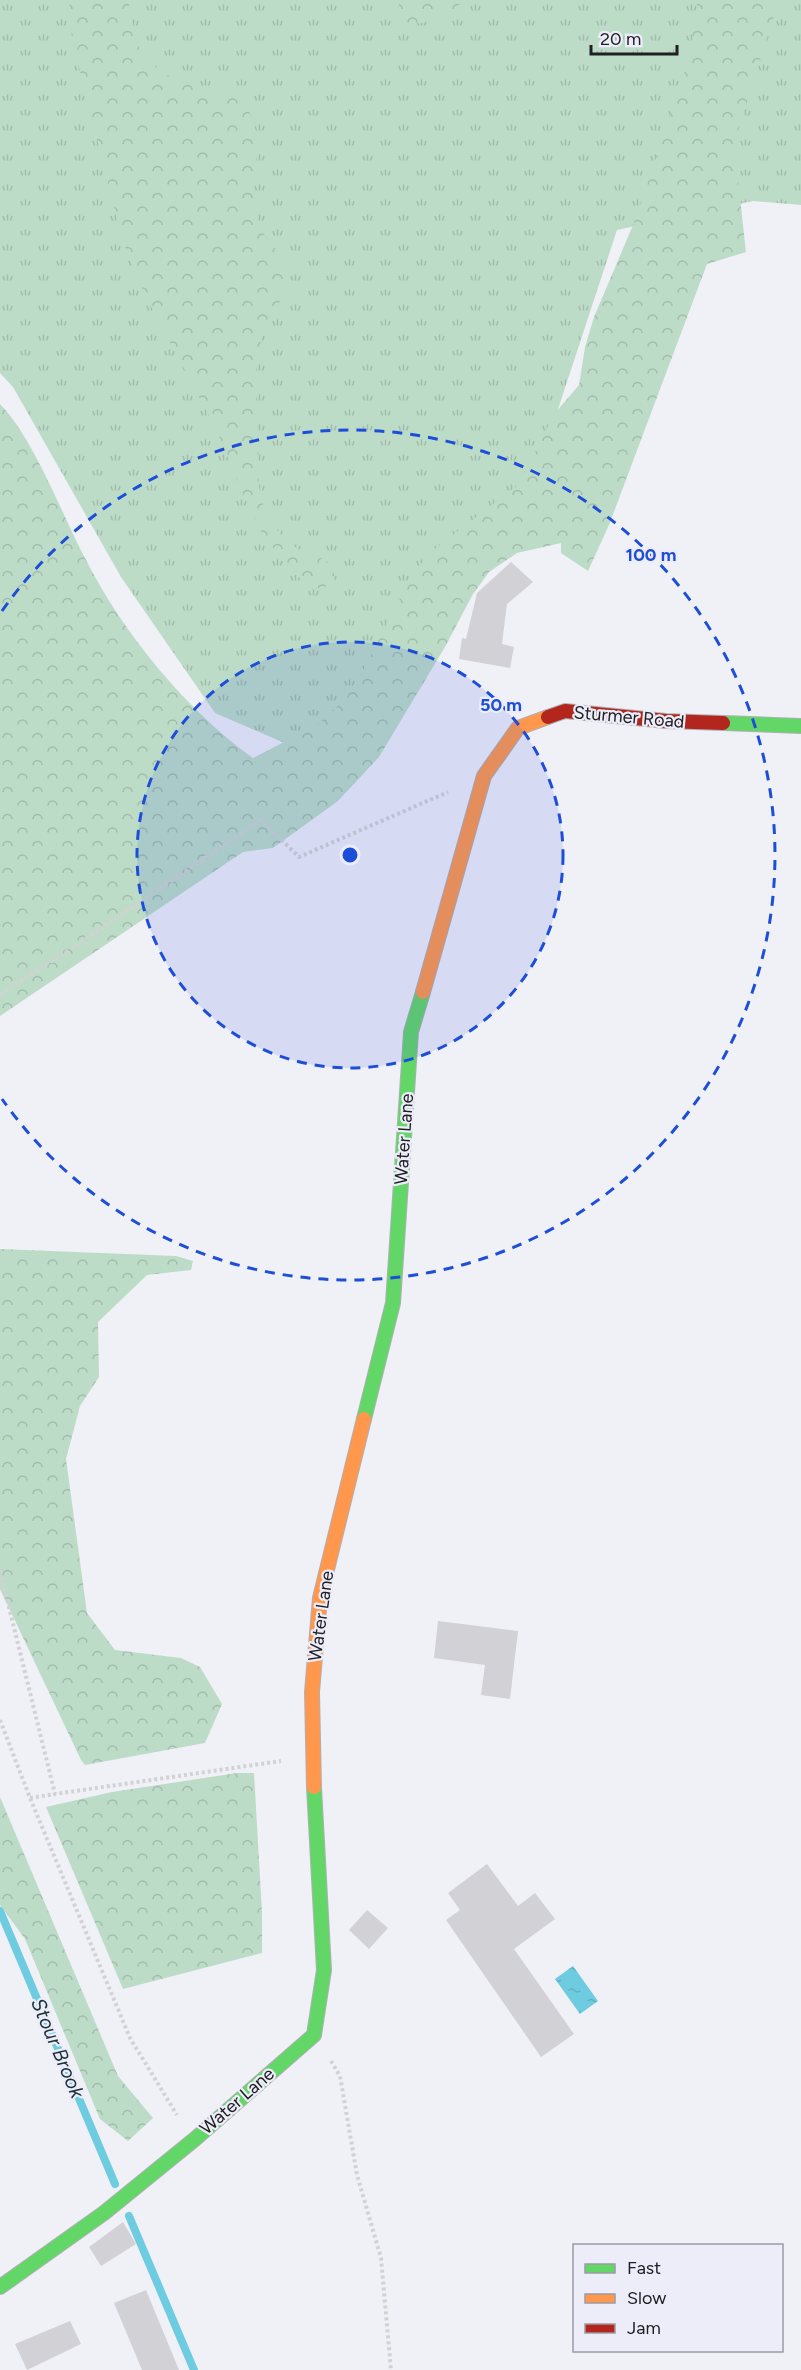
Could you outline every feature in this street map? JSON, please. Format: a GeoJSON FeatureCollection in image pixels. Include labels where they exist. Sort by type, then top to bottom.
{"type":"FeatureCollection","features":[{"type":"Feature","properties":{"kind":"main road","name":"Sturmer Road"},"geometry":{"type":"LineString","coordinates":[[484,776],[518,728],[565,711],[666,721],[801,726]]}},
{"type":"Feature","properties":{"kind":"main road","name":"Water Lane"},"geometry":{"type":"LineString","coordinates":[[0,2287],[104,2213],[195,2139],[314,2035],[324,1970],[312,1758],[312,1692],[320,1598],[393,1303],[411,1032],[484,776]]}},
{"type":"Feature","properties":{"kind":"path"},"geometry":{"type":"LineString","coordinates":[[0,994],[261,820],[299,857],[452,790]]}},
{"type":"Feature","properties":{"kind":"path"},"geometry":{"type":"LineString","coordinates":[[0,1571],[55,1794]]}},
{"type":"Feature","properties":{"kind":"path"},"geometry":{"type":"LineString","coordinates":[[0,1720],[129,2038],[163,2096],[195,2139]]}},
{"type":"Feature","properties":{"kind":"path"},"geometry":{"type":"LineString","coordinates":[[30,1798],[237,1766],[312,1758]]}},
{"type":"Feature","properties":{"kind":"path"},"geometry":{"type":"LineString","coordinates":[[314,2035],[340,2076],[357,2175],[381,2258],[391,2370]]}},
{"type":"Feature","properties":{"kind":"green space"},"geometry":{"type":"Polygon","coordinates":[[[0,0],[801,0],[801,205],[753,201],[617,230],[535,479],[377,687],[289,745],[215,713],[121,577],[13,387],[0,373],[0,0]]]}},
{"type":"Feature","properties":{"kind":"green space"},"geometry":{"type":"Polygon","coordinates":[[[69,0],[128,0],[133,31],[147,59],[161,71],[178,79],[229,96],[243,104],[252,117],[257,143],[255,212],[262,232],[286,264],[288,272],[286,288],[263,334],[258,354],[256,392],[259,486],[265,509],[279,533],[300,550],[322,559],[332,567],[335,581],[321,589],[310,585],[290,571],[261,531],[216,429],[145,295],[122,239],[72,39],[69,0]]]}},
{"type":"Feature","properties":{"kind":"green space"},"geometry":{"type":"Polygon","coordinates":[[[400,0],[464,0],[457,7],[435,19],[412,23],[404,21],[399,13],[400,0]]]}},
{"type":"Feature","properties":{"kind":"green space"},"geometry":{"type":"Polygon","coordinates":[[[698,0],[779,0],[734,144],[746,252],[707,264],[609,525],[588,571],[561,553],[561,543],[517,553],[489,572],[473,594],[445,647],[379,757],[338,801],[273,848],[243,852],[0,1016],[0,404],[36,457],[77,542],[118,615],[180,694],[228,739],[253,758],[317,725],[341,703],[364,669],[414,571],[436,548],[518,485],[555,413],[579,385],[585,347],[594,317],[636,218],[689,58],[698,0]]]}},
{"type":"Feature","properties":{"kind":"green space"},"geometry":{"type":"Polygon","coordinates":[[[0,1249],[176,1256],[193,1261],[191,1270],[147,1275],[98,1322],[99,1377],[80,1406],[66,1459],[87,1613],[115,1650],[181,1658],[200,1667],[222,1704],[205,1743],[85,1765],[0,1589],[0,1249]]]}},
{"type":"Feature","properties":{"kind":"green space"},"geometry":{"type":"Polygon","coordinates":[[[237,1773],[254,1773],[262,1912],[262,1953],[123,1989],[46,1807],[112,1792],[237,1773]]]}},
{"type":"Feature","properties":{"kind":"green space"},"geometry":{"type":"Polygon","coordinates":[[[0,1797],[118,2076],[153,2118],[128,2141],[100,2119],[25,1939],[0,1905],[0,1797]]]}},
{"type":"Feature","properties":{"kind":"water"},"geometry":{"type":"Polygon","coordinates":[[[573,1966],[598,2001],[580,2014],[555,1979],[573,1966]]]}},
{"type":"Feature","properties":{"kind":"building"},"geometry":{"type":"Polygon","coordinates":[[[511,562],[533,582],[507,604],[502,644],[514,647],[510,668],[459,659],[462,638],[466,639],[477,593],[511,562]]]}},
{"type":"Feature","properties":{"kind":"building"},"geometry":{"type":"Polygon","coordinates":[[[438,1621],[518,1631],[510,1699],[481,1695],[485,1665],[434,1658],[438,1621]]]}},
{"type":"Feature","properties":{"kind":"building"},"geometry":{"type":"Polygon","coordinates":[[[487,1864],[518,1906],[535,1893],[555,1919],[514,1949],[574,2034],[541,2057],[446,1920],[460,1910],[448,1893],[487,1864]]]}},
{"type":"Feature","properties":{"kind":"building"},"geometry":{"type":"Polygon","coordinates":[[[367,1910],[388,1928],[369,1949],[349,1930],[367,1910]]]}},
{"type":"Feature","properties":{"kind":"building"},"geometry":{"type":"Polygon","coordinates":[[[123,2222],[136,2244],[101,2266],[89,2247],[123,2222]]]}},
{"type":"Feature","properties":{"kind":"building"},"geometry":{"type":"Polygon","coordinates":[[[146,2290],[179,2370],[142,2370],[114,2303],[146,2290]]]}},
{"type":"Feature","properties":{"kind":"building"},"geometry":{"type":"Polygon","coordinates":[[[70,2321],[81,2344],[27,2370],[15,2344],[70,2321]]]}},
{"type":"Feature","properties":{"kind":"waterway","name":"Stour Brook"},"geometry":{"type":"LineString","coordinates":[[0,1911],[115,2184]]}},
{"type":"Feature","properties":{"kind":"waterway","name":"Stour Brook"},"geometry":{"type":"LineString","coordinates":[[129,2216],[194,2370]]}},
{"type":"Feature","properties":{"kind":"traffic: fast"},"geometry":{"type":"LineString","coordinates":[[723,723],[801,726]]}},
{"type":"Feature","properties":{"kind":"traffic: fast"},"geometry":{"type":"LineString","coordinates":[[364,1419],[393,1303],[411,1032],[423,992]]}},
{"type":"Feature","properties":{"kind":"traffic: fast"},"geometry":{"type":"LineString","coordinates":[[0,2287],[104,2213],[195,2139],[314,2035],[324,1970],[314,1787]]}},
{"type":"Feature","properties":{"kind":"traffic: slow"},"geometry":{"type":"LineString","coordinates":[[423,992],[484,776],[518,728],[548,717]]}},
{"type":"Feature","properties":{"kind":"traffic: slow"},"geometry":{"type":"LineString","coordinates":[[314,1787],[312,1692],[320,1598],[364,1419]]}},
{"type":"Feature","properties":{"kind":"traffic: jam"},"geometry":{"type":"LineString","coordinates":[[548,717],[565,711],[666,721],[723,723]]}}]}
